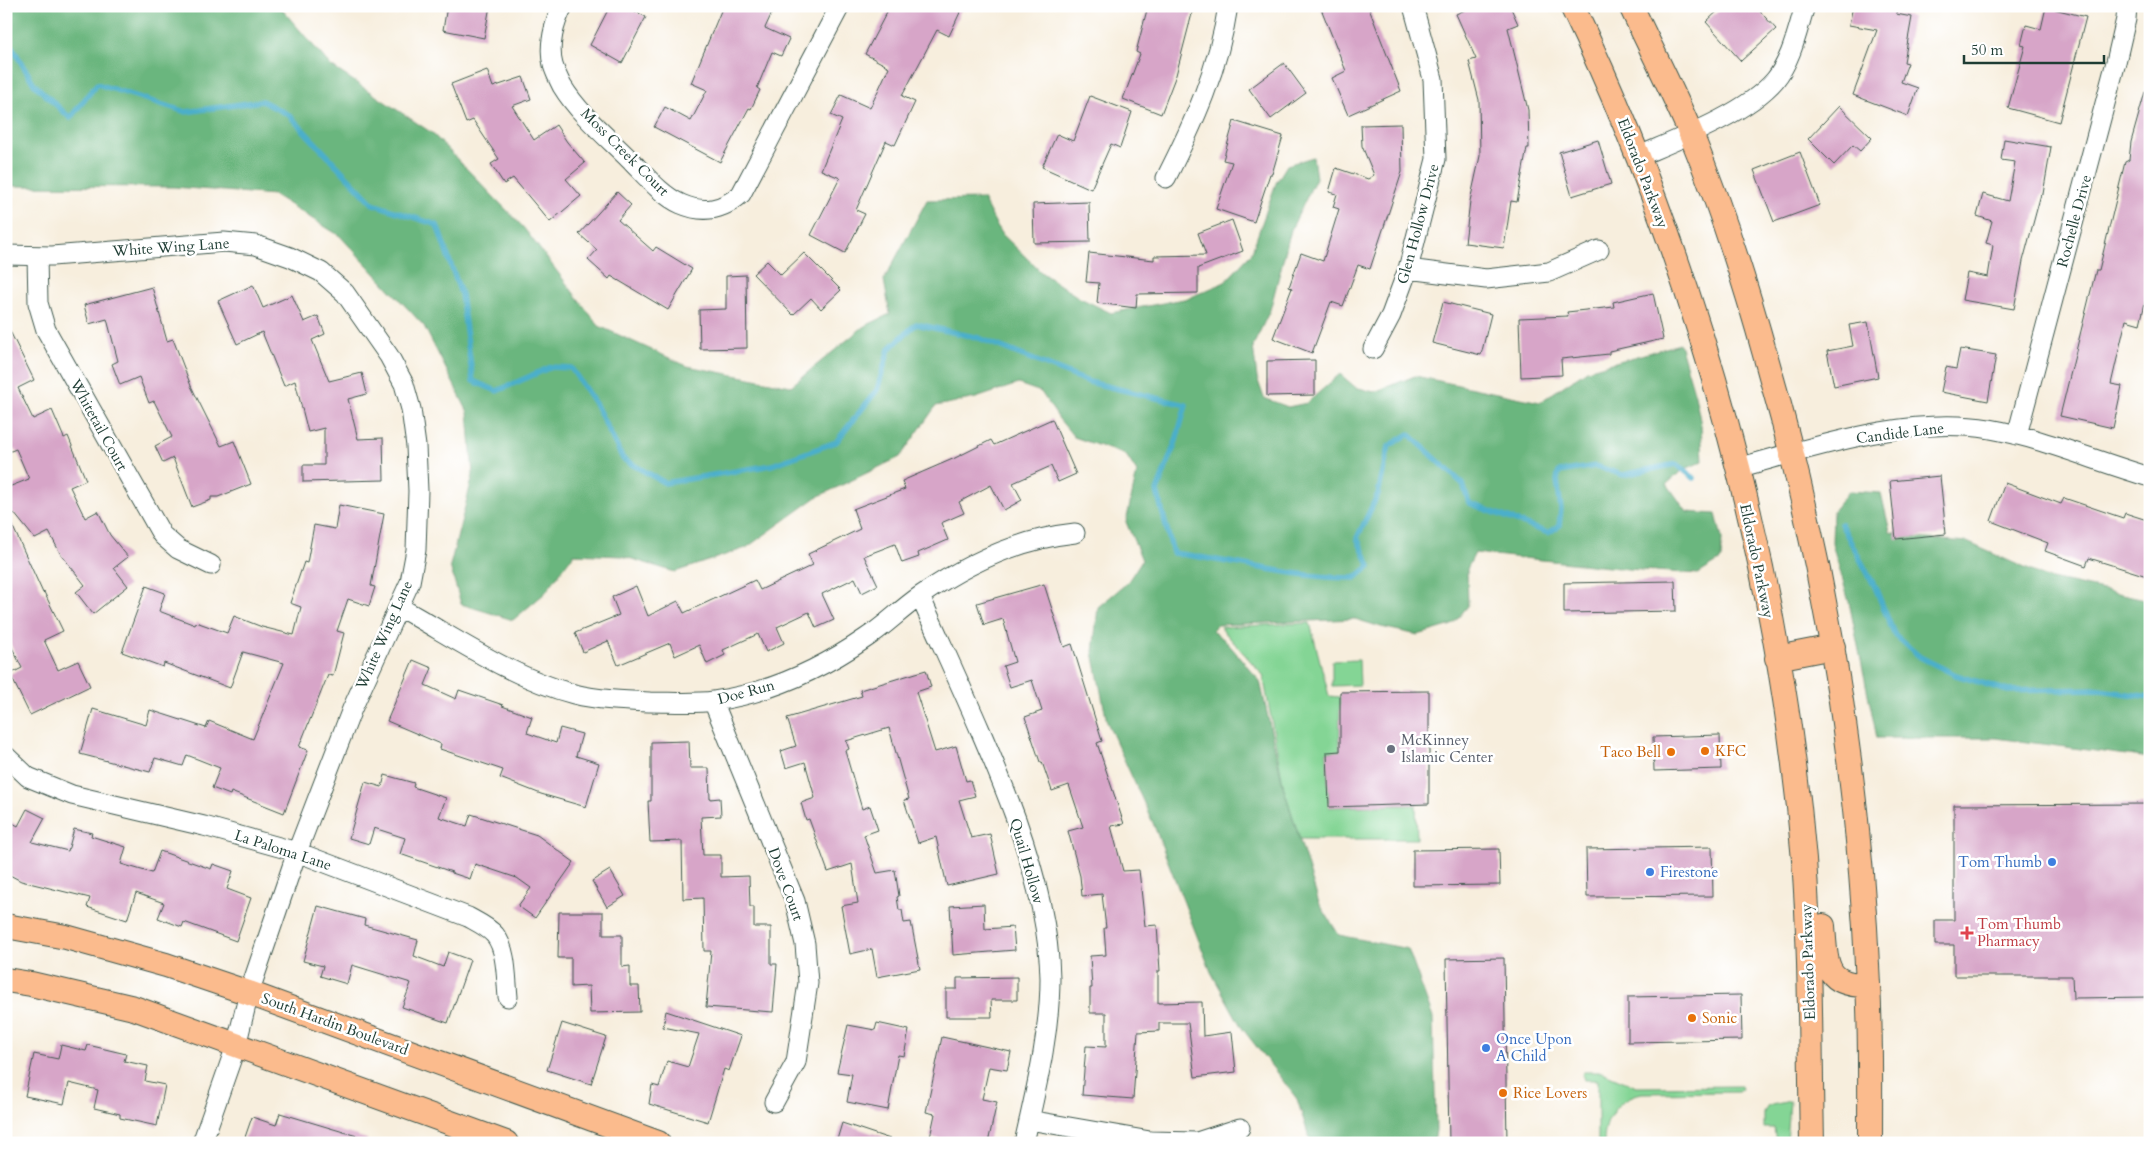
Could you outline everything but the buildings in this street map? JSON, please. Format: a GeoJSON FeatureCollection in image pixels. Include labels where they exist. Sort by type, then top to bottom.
{"type":"FeatureCollection","features":[{"type":"Feature","properties":{"kind":"main road","name":"Eldorado Parkway"},"geometry":{"type":"LineString","coordinates":[[1572,6],[1639,156],[1692,309],[1737,468],[1761,574],[1777,658],[1792,758],[1803,858],[1809,935],[1812,1143]]}},
{"type":"Feature","properties":{"kind":"main road"},"geometry":{"type":"LineString","coordinates":[[1632,6],[1691,134],[1736,258],[1793,453],[1823,590],[1851,771],[1868,985],[1870,1143]]}},
{"type":"Feature","properties":{"kind":"main road"},"geometry":{"type":"LineString","coordinates":[[1777,658],[1833,647]]}},
{"type":"Feature","properties":{"kind":"main road"},"geometry":{"type":"LineString","coordinates":[[1803,858],[1820,897],[1825,957],[1828,967],[1844,983],[1868,985]]}},
{"type":"Feature","properties":{"kind":"main road","name":"South Hardin Boulevard"},"geometry":{"type":"LineString","coordinates":[[6,926],[75,939],[166,965],[249,993],[658,1143]]}},
{"type":"Feature","properties":{"kind":"main road"},"geometry":{"type":"LineString","coordinates":[[6,980],[134,1008],[506,1143]]}},
{"type":"Feature","properties":{"kind":"street","name":"Moss Creek Court"},"geometry":{"type":"LineString","coordinates":[[563,6],[557,18],[551,47],[553,66],[562,86],[587,117],[663,193],[681,204],[700,209],[714,209],[729,205],[741,194],[840,6]]}},
{"type":"Feature","properties":{"kind":"street"},"geometry":{"type":"LineString","coordinates":[[1166,178],[1185,141],[1214,71],[1224,34],[1228,6]]}},
{"type":"Feature","properties":{"kind":"street","name":"Glen Hollow Drive"},"geometry":{"type":"LineString","coordinates":[[1374,349],[1391,315],[1408,269],[1436,158],[1432,79],[1413,6]]}},
{"type":"Feature","properties":{"kind":"street"},"geometry":{"type":"LineString","coordinates":[[1639,156],[1691,134],[1746,105],[1776,79],[1790,54],[1805,6]]}},
{"type":"Feature","properties":{"kind":"street","name":"Rochelle Drive"},"geometry":{"type":"LineString","coordinates":[[2017,435],[2116,62],[2126,19],[2127,6]]}},
{"type":"Feature","properties":{"kind":"street","name":"White Wing Lane"},"geometry":{"type":"LineString","coordinates":[[6,255],[37,256],[224,242],[256,245],[290,257],[321,272],[345,293],[390,356],[404,384],[411,409],[416,446],[418,491],[416,550],[410,582],[352,709],[297,852],[249,993],[236,1046],[202,1143]]}},
{"type":"Feature","properties":{"kind":"street"},"geometry":{"type":"LineString","coordinates":[[1408,269],[1486,279],[1549,272],[1599,250]]}},
{"type":"Feature","properties":{"kind":"street","name":"Whitetail Court"},"geometry":{"type":"LineString","coordinates":[[37,256],[38,303],[46,330],[143,504],[162,535],[178,549],[211,565]]}},
{"type":"Feature","properties":{"kind":"street","name":"Candide Lane"},"geometry":{"type":"LineString","coordinates":[[1737,468],[1860,437],[1903,429],[1942,425],[1989,429],[2017,435],[2150,477]]}},
{"type":"Feature","properties":{"kind":"street","name":"Doe Run"},"geometry":{"type":"LineString","coordinates":[[399,607],[511,669],[575,694],[637,702],[713,701],[744,695],[772,686],[826,663],[867,638],[920,596],[1000,552],[1034,540],[1076,533]]}},
{"type":"Feature","properties":{"kind":"street","name":"Quail Hollow"},"geometry":{"type":"LineString","coordinates":[[920,596],[996,764],[1039,893],[1050,976],[1049,1008],[1040,1072],[1024,1143]]}},
{"type":"Feature","properties":{"kind":"street","name":"Dove Court"},"geometry":{"type":"LineString","coordinates":[[713,701],[795,901],[805,944],[808,983],[796,1062],[774,1102]]}},
{"type":"Feature","properties":{"kind":"street","name":"La Paloma Lane"},"geometry":{"type":"LineString","coordinates":[[7,757],[28,777],[72,795],[204,826],[297,852],[468,917],[486,927],[495,936],[502,949],[508,997]]}},
{"type":"Feature","properties":{"kind":"street"},"geometry":{"type":"LineString","coordinates":[[1029,1120],[1150,1141],[1197,1142],[1240,1128]]}},
{"type":"Feature","properties":{"kind":"green space"},"geometry":{"type":"Polygon","coordinates":[[[6,6],[279,6],[331,66],[432,133],[523,227],[599,326],[687,366],[791,386],[863,327],[890,314],[884,280],[927,200],[983,199],[1000,232],[1042,273],[1078,297],[1111,313],[1189,298],[1225,282],[1251,254],[1276,183],[1287,165],[1313,157],[1316,178],[1291,230],[1270,310],[1253,346],[1257,378],[1264,398],[1288,407],[1307,403],[1340,374],[1355,387],[1374,392],[1415,376],[1540,402],[1587,370],[1680,344],[1695,395],[1701,425],[1703,461],[1681,471],[1667,484],[1687,512],[1716,514],[1722,538],[1721,560],[1698,574],[1628,569],[1475,553],[1467,569],[1468,606],[1452,625],[1418,635],[1355,619],[1216,625],[1212,631],[1225,640],[1260,681],[1284,789],[1319,903],[1339,935],[1408,949],[1433,1018],[1436,1130],[1434,1143],[1311,1143],[1297,1099],[1242,1028],[1211,972],[1153,823],[1107,722],[1093,652],[1098,607],[1127,583],[1142,560],[1126,522],[1137,472],[1126,455],[1074,437],[1041,392],[1018,384],[976,398],[936,406],[900,457],[817,497],[746,548],[675,572],[622,556],[574,554],[545,593],[513,620],[461,604],[450,566],[473,475],[468,412],[424,326],[340,236],[274,195],[174,187],[6,186],[6,6]]]}},
{"type":"Feature","properties":{"kind":"green space"},"geometry":{"type":"Polygon","coordinates":[[[1849,491],[1881,493],[1890,532],[1916,538],[1967,542],[2047,578],[2150,600],[2150,758],[1996,738],[1877,738],[1849,602],[1832,543],[1833,511],[1849,491]]]}},
{"type":"Feature","properties":{"kind":"green space"},"geometry":{"type":"Polygon","coordinates":[[[1310,623],[1329,696],[1340,697],[1340,751],[1327,752],[1329,807],[1416,805],[1417,839],[1300,839],[1284,789],[1263,675],[1220,627],[1310,623]]]}},
{"type":"Feature","properties":{"kind":"green space"},"geometry":{"type":"Polygon","coordinates":[[[1359,660],[1360,685],[1332,686],[1332,661],[1359,660]]]}},
{"type":"Feature","properties":{"kind":"green space"},"geometry":{"type":"Polygon","coordinates":[[[1584,1072],[1602,1072],[1637,1087],[1741,1086],[1742,1089],[1738,1092],[1642,1093],[1633,1096],[1619,1104],[1614,1110],[1607,1125],[1604,1143],[1598,1143],[1598,1080],[1584,1080],[1582,1074],[1584,1072]]]}},
{"type":"Feature","properties":{"kind":"green space"},"geometry":{"type":"Polygon","coordinates":[[[1790,1101],[1787,1143],[1776,1143],[1774,1128],[1764,1128],[1764,1112],[1768,1106],[1790,1101]]]}},
{"type":"Feature","properties":{"kind":"waterway"},"geometry":{"type":"LineString","coordinates":[[6,49],[12,47],[34,84],[70,118],[97,84],[186,112],[262,101],[289,115],[373,204],[437,225],[461,294],[473,381],[497,391],[551,367],[571,368],[596,405],[623,459],[665,483],[772,465],[836,442],[877,390],[889,349],[916,324],[979,338],[1089,382],[1186,405],[1176,441],[1157,491],[1173,553],[1287,572],[1355,578],[1370,566],[1357,538],[1378,494],[1389,446],[1409,434],[1463,484],[1469,503],[1548,533],[1559,526],[1561,509],[1557,480],[1559,472],[1596,466],[1623,475],[1676,464],[1694,478]]}},
{"type":"Feature","properties":{"kind":"waterway"},"geometry":{"type":"LineString","coordinates":[[1841,524],[1875,587],[1894,634],[1920,657],[1956,675],[2008,691],[2093,689],[2150,697]]}},
{"type":"Feature","properties":{"kind":"place","name":"McKinney Islamic Center"},"geometry":{"type":"Point","coordinates":[1391,749]}},
{"type":"Feature","properties":{"kind":"place","name":"KFC"},"geometry":{"type":"Point","coordinates":[1705,751]}},
{"type":"Feature","properties":{"kind":"place","name":"Taco Bell"},"geometry":{"type":"Point","coordinates":[1671,752]}},
{"type":"Feature","properties":{"kind":"place","name":"Tom Thumb"},"geometry":{"type":"Point","coordinates":[2052,862]}},
{"type":"Feature","properties":{"kind":"place","name":"Firestone"},"geometry":{"type":"Point","coordinates":[1650,872]}},
{"type":"Feature","properties":{"kind":"place","name":"Tom Thumb Pharmacy"},"geometry":{"type":"Point","coordinates":[1967,933]}},
{"type":"Feature","properties":{"kind":"place","name":"Sonic"},"geometry":{"type":"Point","coordinates":[1692,1018]}},
{"type":"Feature","properties":{"kind":"place","name":"Once Upon A Child"},"geometry":{"type":"Point","coordinates":[1486,1048]}},
{"type":"Feature","properties":{"kind":"place","name":"Rice Lovers"},"geometry":{"type":"Point","coordinates":[1503,1093]}}]}
